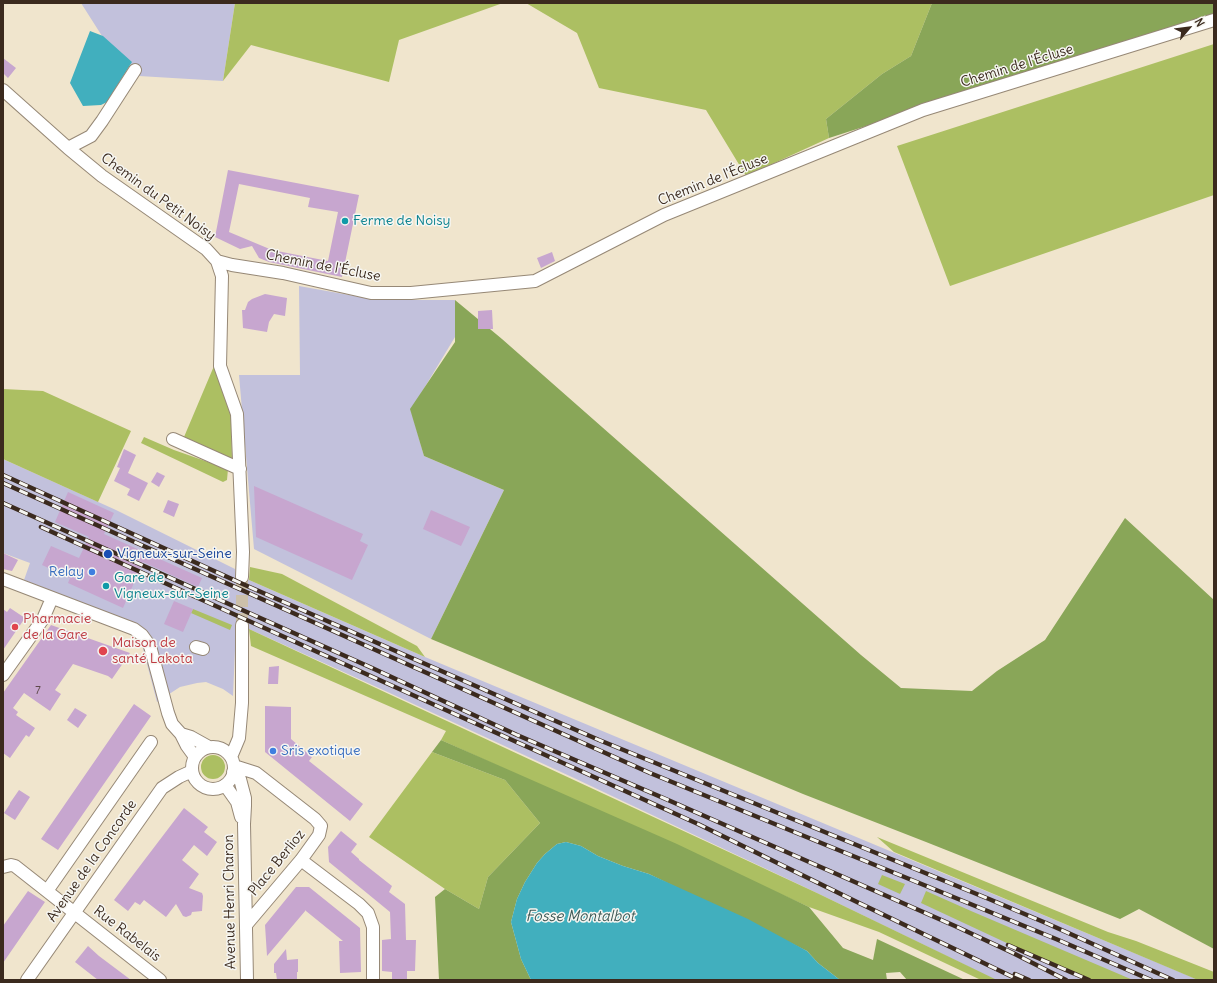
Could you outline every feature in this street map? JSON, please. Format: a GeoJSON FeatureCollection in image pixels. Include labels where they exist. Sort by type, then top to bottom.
{"type":"FeatureCollection","features":[{"type":"Feature","properties":{"kind":"street","name":"Chemin de l'Écluse"},"geometry":{"type":"LineString","coordinates":[[217,261],[232,265],[283,273],[370,294],[411,293],[535,281],[664,215],[923,110],[1214,20]]}},
{"type":"Feature","properties":{"kind":"street"},"geometry":{"type":"LineString","coordinates":[[68,148],[91,136],[135,70]]}},
{"type":"Feature","properties":{"kind":"street","name":"Chemin du Petit Noisy"},"geometry":{"type":"LineString","coordinates":[[3,90],[102,176],[206,249],[217,261],[222,276],[220,366],[237,414],[243,552],[242,577]]}},
{"type":"Feature","properties":{"kind":"street"},"geometry":{"type":"LineString","coordinates":[[173,439],[240,469]]}},
{"type":"Feature","properties":{"kind":"street"},"geometry":{"type":"LineString","coordinates":[[3,580],[134,629],[142,635],[150,646],[172,724],[181,734],[194,758]]}},
{"type":"Feature","properties":{"kind":"street"},"geometry":{"type":"LineString","coordinates":[[3,675],[43,619],[52,598]]}},
{"type":"Feature","properties":{"kind":"street"},"geometry":{"type":"LineString","coordinates":[[233,765],[227,752],[222,748],[209,747],[198,753],[194,758],[192,771],[197,781],[207,788],[219,788],[230,780],[239,738],[242,703],[242,626]]}},
{"type":"Feature","properties":{"kind":"street"},"geometry":{"type":"LineString","coordinates":[[181,734],[191,737],[209,747]]}},
{"type":"Feature","properties":{"kind":"street"},"geometry":{"type":"LineString","coordinates":[[47,891],[151,742]]}},
{"type":"Feature","properties":{"kind":"street","name":"Avenue Henri Charon"},"geometry":{"type":"LineString","coordinates":[[233,765],[240,779],[245,798],[244,824],[247,980]]}},
{"type":"Feature","properties":{"kind":"street","name":"Place Berlioz"},"geometry":{"type":"LineString","coordinates":[[233,765],[256,773],[315,819],[321,826],[319,835],[301,860],[246,925]]}},
{"type":"Feature","properties":{"kind":"street","name":"Avenue de la Concorde"},"geometry":{"type":"LineString","coordinates":[[27,980],[162,788],[192,771]]}},
{"type":"Feature","properties":{"kind":"street","name":"Avenue Henri Charon"},"geometry":{"type":"LineString","coordinates":[[224,785],[236,802],[244,824]]}},
{"type":"Feature","properties":{"kind":"street"},"geometry":{"type":"LineString","coordinates":[[301,860],[359,904],[368,913],[373,927],[373,980]]}},
{"type":"Feature","properties":{"kind":"street","name":"Rue Rabelais"},"geometry":{"type":"LineString","coordinates":[[3,867],[11,864],[15,866],[160,980]]}},
{"type":"Feature","properties":{"kind":"shaded area"},"geometry":{"type":"Polygon","coordinates":[[[81,3],[235,3],[223,81],[139,76],[130,63],[102,36],[81,3]]]}},
{"type":"Feature","properties":{"kind":"shaded area"},"geometry":{"type":"Polygon","coordinates":[[[299,286],[377,300],[455,300],[455,337],[411,410],[424,456],[504,490],[431,639],[254,549],[239,375],[300,375],[299,286]]]}},
{"type":"Feature","properties":{"kind":"shaded area"},"geometry":{"type":"Polygon","coordinates":[[[3,459],[116,510],[235,569],[236,575],[425,657],[1199,980],[996,980],[574,778],[238,624],[233,696],[223,689],[206,682],[180,687],[157,702],[142,645],[133,623],[24,580],[30,563],[3,553],[3,459]]]}},
{"type":"Feature","properties":{"kind":"green space"},"geometry":{"type":"Polygon","coordinates":[[[235,3],[503,3],[399,40],[389,82],[251,45],[223,81],[235,3]]]}},
{"type":"Feature","properties":{"kind":"green space"},"geometry":{"type":"Polygon","coordinates":[[[526,3],[932,3],[911,56],[882,74],[826,119],[829,138],[746,176],[706,110],[599,88],[577,33],[526,3]]]}},
{"type":"Feature","properties":{"kind":"green space"},"geometry":{"type":"Polygon","coordinates":[[[932,3],[1214,3],[1214,14],[829,138],[826,119],[882,74],[911,56],[932,3]]]}},
{"type":"Feature","properties":{"kind":"green space"},"geometry":{"type":"Polygon","coordinates":[[[1214,44],[1214,195],[950,286],[897,146],[1214,44]]]}},
{"type":"Feature","properties":{"kind":"green space"},"geometry":{"type":"Polygon","coordinates":[[[455,300],[502,339],[861,655],[901,688],[972,691],[997,671],[1045,640],[1125,518],[1214,600],[1214,949],[1139,909],[1120,919],[803,794],[431,639],[504,490],[424,456],[410,409],[455,342],[455,300]]]}},
{"type":"Feature","properties":{"kind":"green space"},"geometry":{"type":"Polygon","coordinates":[[[214,366],[231,413],[232,460],[184,437],[214,366]]]}},
{"type":"Feature","properties":{"kind":"green space"},"geometry":{"type":"Polygon","coordinates":[[[3,389],[43,391],[131,431],[98,502],[3,459],[3,389]]]}},
{"type":"Feature","properties":{"kind":"green space"},"geometry":{"type":"Polygon","coordinates":[[[144,437],[174,450],[228,469],[227,480],[223,482],[141,443],[144,437]]]}},
{"type":"Feature","properties":{"kind":"green space"},"geometry":{"type":"Polygon","coordinates":[[[250,567],[282,574],[417,646],[425,657],[249,580],[250,567]]]}},
{"type":"Feature","properties":{"kind":"green space"},"geometry":{"type":"Polygon","coordinates":[[[193,609],[232,625],[230,630],[191,613],[193,609]]]}},
{"type":"Feature","properties":{"kind":"green space"},"geometry":{"type":"Polygon","coordinates":[[[249,629],[817,893],[997,980],[981,980],[879,932],[809,907],[441,740],[446,731],[251,646],[249,629]]]}},
{"type":"Feature","properties":{"kind":"green space"},"geometry":{"type":"Polygon","coordinates":[[[441,740],[677,844],[809,907],[843,948],[873,960],[877,939],[965,980],[907,980],[900,972],[886,973],[887,980],[840,980],[818,963],[807,951],[649,874],[623,866],[598,856],[581,846],[566,842],[557,844],[537,863],[525,882],[517,899],[511,922],[521,959],[531,980],[439,980],[435,897],[445,889],[479,909],[488,877],[540,823],[505,780],[432,752],[441,740]]]}},
{"type":"Feature","properties":{"kind":"green space"},"geometry":{"type":"Polygon","coordinates":[[[432,752],[505,780],[540,823],[488,877],[479,909],[445,889],[369,837],[432,752]]]}},
{"type":"Feature","properties":{"kind":"green space"},"geometry":{"type":"Polygon","coordinates":[[[213,755],[221,759],[225,767],[221,775],[213,779],[205,775],[201,767],[205,759],[213,755]]]}},
{"type":"Feature","properties":{"kind":"green space"},"geometry":{"type":"Polygon","coordinates":[[[877,837],[1108,932],[1136,941],[1214,972],[1214,980],[1198,980],[894,852],[877,837]]]}},
{"type":"Feature","properties":{"kind":"green space"},"geometry":{"type":"Polygon","coordinates":[[[882,875],[905,884],[900,894],[878,884],[882,875]]]}},
{"type":"Feature","properties":{"kind":"green space"},"geometry":{"type":"Polygon","coordinates":[[[926,891],[1133,980],[1086,980],[921,903],[926,891]]]}},
{"type":"Feature","properties":{"kind":"water"},"geometry":{"type":"Polygon","coordinates":[[[90,31],[103,36],[132,62],[107,102],[101,105],[83,106],[70,83],[90,31]]]}},
{"type":"Feature","properties":{"kind":"water","name":"Fosse Montalbot"},"geometry":{"type":"Polygon","coordinates":[[[566,842],[581,846],[598,856],[623,866],[649,874],[748,919],[807,951],[818,963],[840,980],[531,980],[521,959],[511,922],[517,899],[525,882],[537,863],[557,844],[566,842]]]}},
{"type":"Feature","properties":{"kind":"building"},"geometry":{"type":"Polygon","coordinates":[[[3,58],[16,68],[8,78],[3,73],[3,58]]]}},
{"type":"Feature","properties":{"kind":"building","name":"Ferme de Noisy"},"geometry":{"type":"Polygon","coordinates":[[[228,170],[359,195],[342,277],[269,262],[259,258],[252,246],[240,249],[215,237],[228,170]],[[239,184],[229,232],[272,250],[328,261],[338,212],[308,207],[310,198],[239,184]]]}},
{"type":"Feature","properties":{"kind":"building"},"geometry":{"type":"Polygon","coordinates":[[[552,252],[555,261],[541,268],[537,258],[552,252]]]}},
{"type":"Feature","properties":{"kind":"building"},"geometry":{"type":"Polygon","coordinates":[[[265,294],[287,298],[285,316],[274,314],[269,322],[267,332],[243,328],[242,310],[245,310],[248,302],[252,299],[265,294]]]}},
{"type":"Feature","properties":{"kind":"building"},"geometry":{"type":"Polygon","coordinates":[[[492,310],[493,329],[478,329],[478,311],[492,310]]]}},
{"type":"Feature","properties":{"kind":"building"},"geometry":{"type":"Polygon","coordinates":[[[124,449],[136,455],[128,473],[148,483],[139,501],[127,495],[130,489],[114,481],[120,468],[117,467],[124,449]]]}},
{"type":"Feature","properties":{"kind":"building"},"geometry":{"type":"Polygon","coordinates":[[[157,472],[165,476],[159,487],[151,482],[157,472]]]}},
{"type":"Feature","properties":{"kind":"building"},"geometry":{"type":"Polygon","coordinates":[[[254,486],[363,534],[360,541],[368,545],[352,580],[256,537],[254,486]]]}},
{"type":"Feature","properties":{"kind":"building"},"geometry":{"type":"Polygon","coordinates":[[[68,492],[114,513],[104,534],[202,578],[198,587],[143,562],[123,608],[68,583],[70,578],[42,565],[51,546],[79,558],[89,537],[55,522],[68,492]]]}},
{"type":"Feature","properties":{"kind":"building"},"geometry":{"type":"Polygon","coordinates":[[[168,500],[179,504],[174,517],[163,512],[168,500]]]}},
{"type":"Feature","properties":{"kind":"building"},"geometry":{"type":"Polygon","coordinates":[[[431,510],[470,527],[461,546],[423,529],[431,510]]]}},
{"type":"Feature","properties":{"kind":"building"},"geometry":{"type":"Polygon","coordinates":[[[3,553],[18,560],[12,571],[3,569],[3,553]]]}},
{"type":"Feature","properties":{"kind":"building"},"geometry":{"type":"Polygon","coordinates":[[[174,601],[193,609],[183,632],[164,624],[174,601]]]}},
{"type":"Feature","properties":{"kind":"building"},"geometry":{"type":"Polygon","coordinates":[[[10,608],[25,618],[3,650],[3,609],[7,612],[10,608]]]}},
{"type":"Feature","properties":{"kind":"building"},"geometry":{"type":"Polygon","coordinates":[[[51,625],[130,653],[112,679],[108,676],[73,664],[55,690],[61,694],[50,711],[24,693],[13,708],[18,712],[16,715],[35,728],[29,737],[26,735],[10,758],[3,753],[3,693],[51,625]]]}},
{"type":"Feature","properties":{"kind":"building"},"geometry":{"type":"Polygon","coordinates":[[[279,666],[278,684],[268,684],[269,667],[279,666]]]}},
{"type":"Feature","properties":{"kind":"building"},"geometry":{"type":"Polygon","coordinates":[[[134,704],[151,716],[58,850],[41,839],[134,704]]]}},
{"type":"Feature","properties":{"kind":"building"},"geometry":{"type":"Polygon","coordinates":[[[265,706],[291,707],[291,739],[312,757],[309,761],[363,804],[350,821],[265,752],[265,706]]]}},
{"type":"Feature","properties":{"kind":"building"},"geometry":{"type":"Polygon","coordinates":[[[75,708],[87,715],[78,728],[67,720],[75,708]]]}},
{"type":"Feature","properties":{"kind":"building"},"geometry":{"type":"Polygon","coordinates":[[[19,790],[30,797],[15,820],[4,813],[19,790]]]}},
{"type":"Feature","properties":{"kind":"building"},"geometry":{"type":"Polygon","coordinates":[[[184,808],[208,827],[204,832],[217,842],[207,856],[194,845],[182,860],[199,874],[189,888],[202,893],[202,911],[192,912],[191,915],[186,917],[183,916],[176,904],[166,917],[144,900],[140,905],[135,902],[128,911],[114,900],[184,808]]]}},
{"type":"Feature","properties":{"kind":"building"},"geometry":{"type":"Polygon","coordinates":[[[341,831],[357,844],[351,852],[392,886],[389,892],[405,904],[406,940],[416,940],[415,971],[407,971],[407,980],[392,980],[392,972],[382,971],[382,940],[391,939],[390,912],[329,862],[328,847],[341,831]]]}},
{"type":"Feature","properties":{"kind":"building"},"geometry":{"type":"Polygon","coordinates":[[[296,887],[309,887],[360,928],[361,972],[340,973],[339,941],[343,941],[306,910],[267,956],[265,925],[296,887]]]}},
{"type":"Feature","properties":{"kind":"building"},"geometry":{"type":"Polygon","coordinates":[[[28,891],[45,902],[3,963],[3,926],[28,891]]]}},
{"type":"Feature","properties":{"kind":"building"},"geometry":{"type":"Polygon","coordinates":[[[88,946],[131,980],[98,980],[75,962],[88,946]]]}},
{"type":"Feature","properties":{"kind":"building"},"geometry":{"type":"Polygon","coordinates":[[[286,949],[287,960],[298,959],[297,980],[277,980],[276,973],[274,973],[274,964],[286,949]]]}},
{"type":"Feature","properties":{"kind":"tunnel"},"geometry":{"type":"LineString","coordinates":[[242,577],[242,625]]}},
{"type":"Feature","properties":{"kind":"railway"},"geometry":{"type":"LineString","coordinates":[[3,475],[245,585],[599,740],[989,899],[1173,980]]}},
{"type":"Feature","properties":{"kind":"railway"},"geometry":{"type":"LineString","coordinates":[[3,483],[650,773],[1056,939],[1151,980]]}},
{"type":"Feature","properties":{"kind":"railway"},"geometry":{"type":"LineString","coordinates":[[3,503],[372,668],[517,735],[955,926],[1066,980]]}},
{"type":"Feature","properties":{"kind":"railway"},"geometry":{"type":"LineString","coordinates":[[41,527],[698,824],[1019,980]]}},
{"type":"Feature","properties":{"kind":"railway"},"geometry":{"type":"LineString","coordinates":[[1008,945],[1089,980]]}},
{"type":"Feature","properties":{"kind":"railway"},"geometry":{"type":"LineString","coordinates":[[1015,974],[1029,980]]}},
{"type":"Feature","properties":{"kind":"place","name":"Ferme de Noisy"},"geometry":{"type":"Point","coordinates":[345,221]}},
{"type":"Feature","properties":{"kind":"place","name":"Vigneux-sur-Seine"},"geometry":{"type":"Point","coordinates":[108,554]}},
{"type":"Feature","properties":{"kind":"place","name":"Relay"},"geometry":{"type":"Point","coordinates":[92,572]}},
{"type":"Feature","properties":{"kind":"place","name":"Gare de Vigneux-sur-Seine"},"geometry":{"type":"Point","coordinates":[106,586]}},
{"type":"Feature","properties":{"kind":"place","name":"Pharmacie de la Gare"},"geometry":{"type":"Point","coordinates":[15,627]}},
{"type":"Feature","properties":{"kind":"place","name":"Maison de santé Lakota"},"geometry":{"type":"Point","coordinates":[103,651]}},
{"type":"Feature","properties":{"kind":"place","name":"Sris exotique"},"geometry":{"type":"Point","coordinates":[273,751]}}]}
